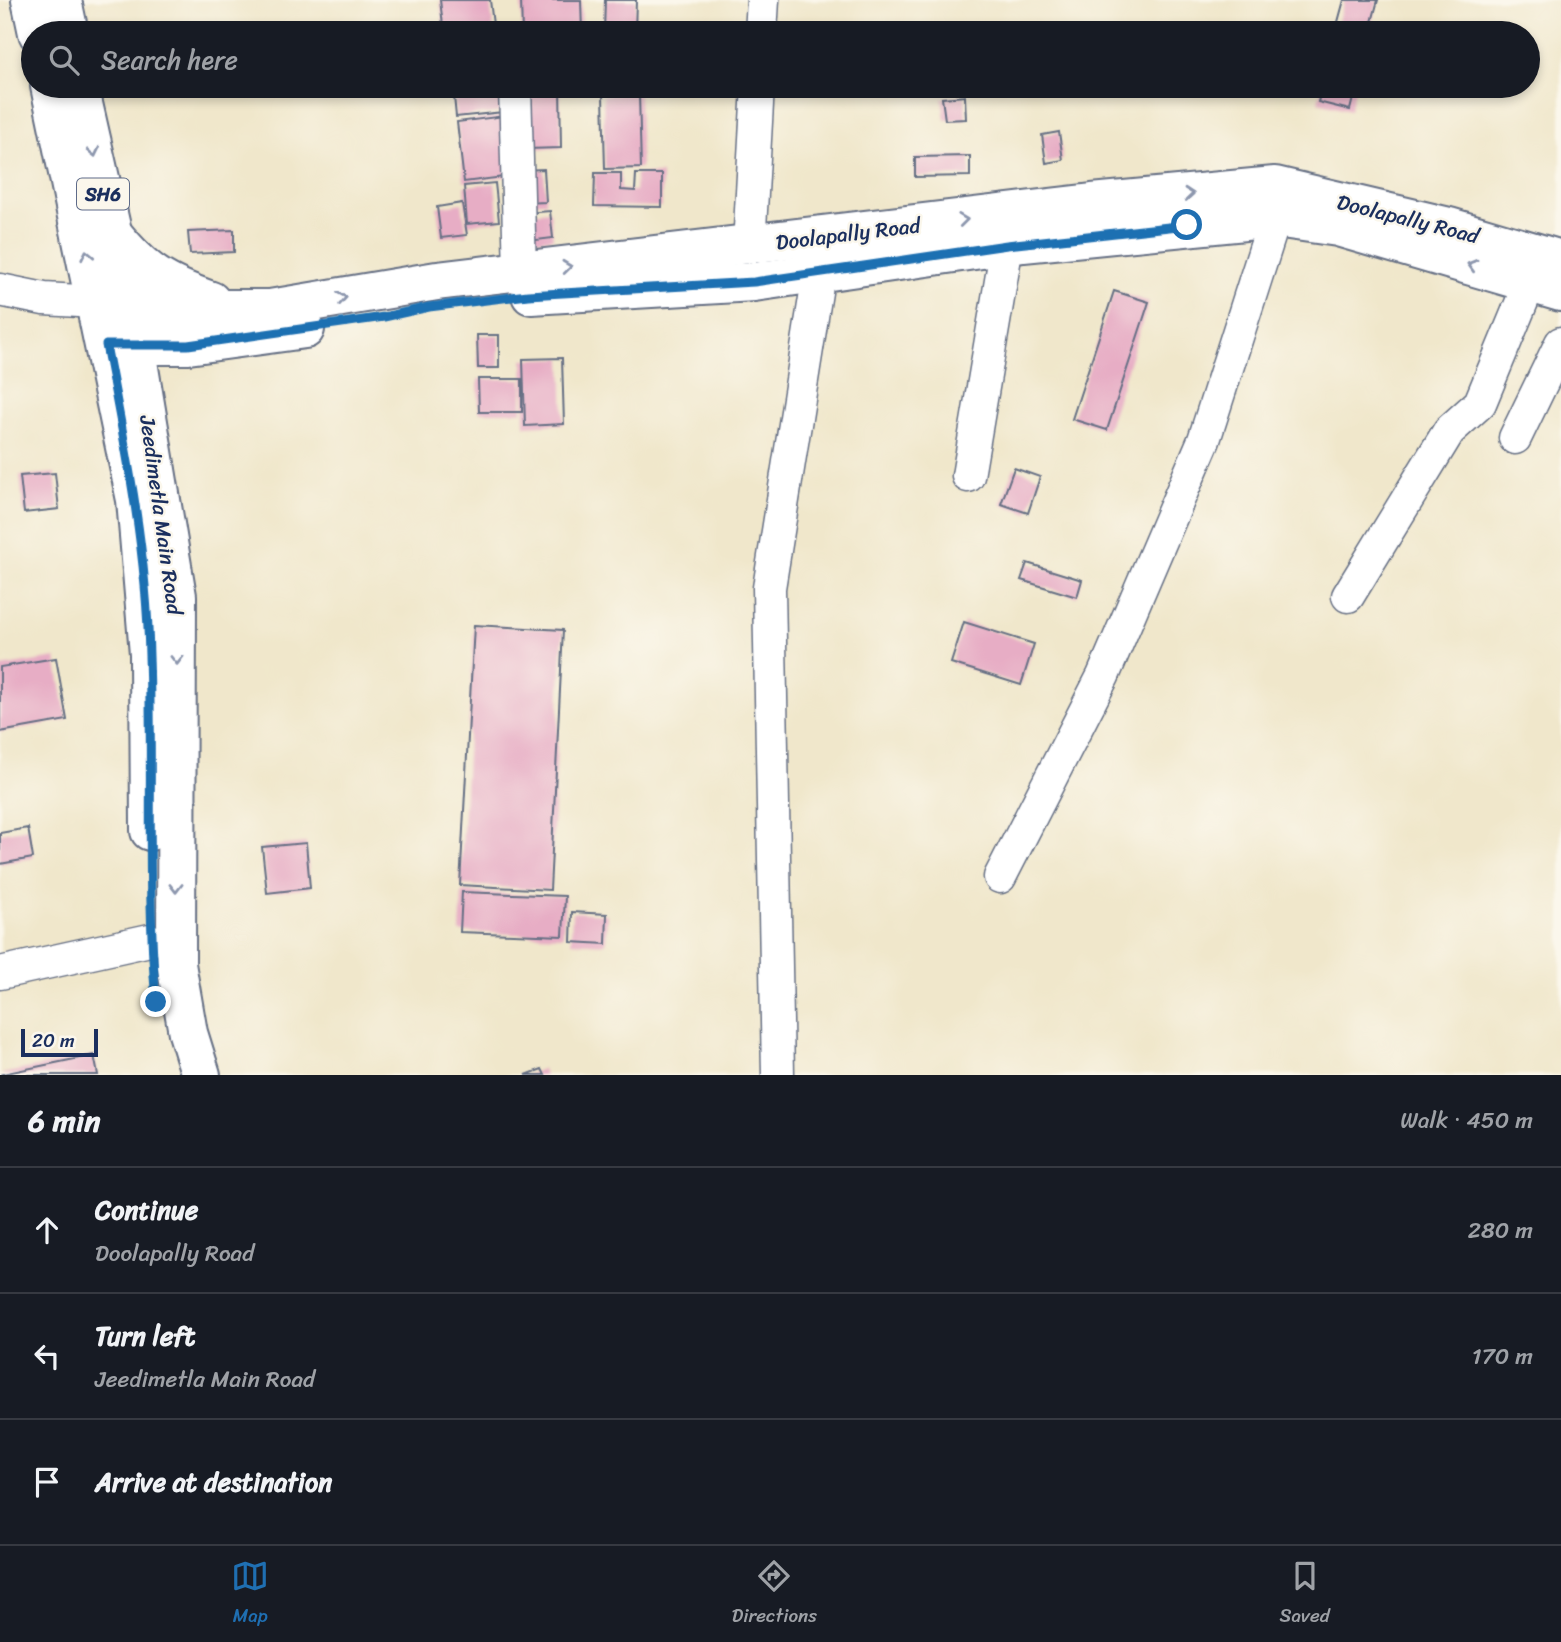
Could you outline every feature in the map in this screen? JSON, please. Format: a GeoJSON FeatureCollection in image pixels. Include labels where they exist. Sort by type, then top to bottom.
{"type":"FeatureCollection","features":[{"type":"Feature","properties":{"kind":"main road"},"geometry":{"type":"LineString","coordinates":[[31,0],[35,21]]}},
{"type":"Feature","properties":{"kind":"main road"},"geometry":{"type":"LineString","coordinates":[[62,0],[66,21]]}},
{"type":"Feature","properties":{"kind":"main road","name":"Jeedimetla Main Road"},"geometry":{"type":"LineString","coordinates":[[54,98],[113,302],[120,345],[149,654],[150,940],[156,1002],[174,1075]]}},
{"type":"Feature","properties":{"kind":"main road","name":"Jeedimetla Main Road"},"geometry":{"type":"LineString","coordinates":[[82,98],[111,232],[113,302]]}},
{"type":"Feature","properties":{"kind":"main road","name":"Doolapally Road"},"geometry":{"type":"LineString","coordinates":[[120,345],[200,343],[384,317],[429,307],[528,295],[754,282],[819,273],[1275,186],[1449,227],[1561,260]]}},
{"type":"Feature","properties":{"kind":"main road","name":"Doolapally Road"},"geometry":{"type":"LineString","coordinates":[[113,302],[164,309],[270,309],[437,281],[750,246],[1017,234],[1275,218],[1338,227],[1545,287]]}},
{"type":"Feature","properties":{"kind":"main road"},"geometry":{"type":"LineString","coordinates":[[111,232],[138,264],[172,287],[211,301],[270,309]]}},
{"type":"Feature","properties":{"kind":"main road","name":"Jeedimetla Main Road"},"geometry":{"type":"LineString","coordinates":[[120,345],[177,596],[176,964],[188,1033],[201,1075]]}},
{"type":"Feature","properties":{"kind":"street"},"geometry":{"type":"LineString","coordinates":[[762,21],[763,0]]}},
{"type":"Feature","properties":{"kind":"street"},"geometry":{"type":"LineString","coordinates":[[515,98],[520,272]]}},
{"type":"Feature","properties":{"kind":"street"},"geometry":{"type":"LineString","coordinates":[[750,246],[757,98]]}},
{"type":"Feature","properties":{"kind":"street"},"geometry":{"type":"LineString","coordinates":[[1000,877],[1103,676],[1204,440],[1275,218]]}},
{"type":"Feature","properties":{"kind":"street"},"geometry":{"type":"LineString","coordinates":[[968,476],[1017,234]]}},
{"type":"Feature","properties":{"kind":"street"},"geometry":{"type":"LineString","coordinates":[[778,1075],[769,588],[819,273]]}},
{"type":"Feature","properties":{"kind":"street"},"geometry":{"type":"LineString","coordinates":[[1348,596],[1449,431],[1480,403],[1545,287]]}},
{"type":"Feature","properties":{"kind":"street"},"geometry":{"type":"LineString","coordinates":[[0,290],[44,299],[113,302]]}},
{"type":"Feature","properties":{"kind":"street"},"geometry":{"type":"LineString","coordinates":[[44,299],[120,345]]}},
{"type":"Feature","properties":{"kind":"street"},"geometry":{"type":"LineString","coordinates":[[1515,438],[1561,343]]}},
{"type":"Feature","properties":{"kind":"street"},"geometry":{"type":"LineString","coordinates":[[0,973],[150,940]]}},
{"type":"Feature","properties":{"kind":"building"},"geometry":{"type":"Polygon","coordinates":[[[440,0],[490,0],[493,21],[443,21],[440,0]]]}},
{"type":"Feature","properties":{"kind":"building"},"geometry":{"type":"Polygon","coordinates":[[[521,0],[581,0],[582,21],[522,21],[521,0]]]}},
{"type":"Feature","properties":{"kind":"building"},"geometry":{"type":"Polygon","coordinates":[[[605,0],[636,0],[635,21],[604,21],[605,0]]]}},
{"type":"Feature","properties":{"kind":"building"},"geometry":{"type":"Polygon","coordinates":[[[1344,0],[1378,0],[1372,21],[1338,21],[1344,0]]]}},
{"type":"Feature","properties":{"kind":"building"},"geometry":{"type":"Polygon","coordinates":[[[454,98],[502,98],[503,112],[456,117],[454,98]]]}},
{"type":"Feature","properties":{"kind":"building"},"geometry":{"type":"Polygon","coordinates":[[[524,98],[560,98],[561,148],[526,149],[524,98]]]}},
{"type":"Feature","properties":{"kind":"building"},"geometry":{"type":"Polygon","coordinates":[[[603,98],[639,98],[641,168],[605,169],[603,98]]]}},
{"type":"Feature","properties":{"kind":"building"},"geometry":{"type":"Polygon","coordinates":[[[942,98],[965,98],[966,119],[945,120],[942,98]]]}},
{"type":"Feature","properties":{"kind":"building"},"geometry":{"type":"Polygon","coordinates":[[[1319,98],[1353,98],[1350,110],[1318,102],[1319,98]]]}},
{"type":"Feature","properties":{"kind":"building"},"geometry":{"type":"Polygon","coordinates":[[[504,116],[512,176],[464,182],[457,122],[504,116]]]}},
{"type":"Feature","properties":{"kind":"building"},"geometry":{"type":"Polygon","coordinates":[[[1059,132],[1063,160],[1046,163],[1042,135],[1059,132]]]}},
{"type":"Feature","properties":{"kind":"building"},"geometry":{"type":"Polygon","coordinates":[[[970,156],[970,176],[915,177],[915,157],[970,156]]]}},
{"type":"Feature","properties":{"kind":"building"},"geometry":{"type":"Polygon","coordinates":[[[544,169],[546,202],[524,203],[522,170],[544,169]]]}},
{"type":"Feature","properties":{"kind":"building"},"geometry":{"type":"Polygon","coordinates":[[[595,173],[621,173],[621,190],[635,191],[636,174],[662,174],[662,207],[594,206],[595,173]]]}},
{"type":"Feature","properties":{"kind":"building"},"geometry":{"type":"Polygon","coordinates":[[[495,183],[499,221],[467,224],[464,186],[495,183]]]}},
{"type":"Feature","properties":{"kind":"building"},"geometry":{"type":"Polygon","coordinates":[[[462,203],[467,235],[441,238],[437,207],[462,203]]]}},
{"type":"Feature","properties":{"kind":"building"},"geometry":{"type":"Polygon","coordinates":[[[550,211],[553,238],[529,241],[526,213],[550,211]]]}},
{"type":"Feature","properties":{"kind":"building"},"geometry":{"type":"Polygon","coordinates":[[[234,230],[234,252],[190,254],[188,232],[234,230]]]}},
{"type":"Feature","properties":{"kind":"building"},"geometry":{"type":"Polygon","coordinates":[[[1114,291],[1149,302],[1107,430],[1072,419],[1114,291]]]}},
{"type":"Feature","properties":{"kind":"building"},"geometry":{"type":"Polygon","coordinates":[[[477,335],[499,335],[499,368],[478,368],[477,335]]]}},
{"type":"Feature","properties":{"kind":"building"},"geometry":{"type":"Polygon","coordinates":[[[562,358],[564,424],[525,426],[523,359],[562,358]]]}},
{"type":"Feature","properties":{"kind":"building"},"geometry":{"type":"Polygon","coordinates":[[[478,379],[522,379],[522,412],[479,412],[478,379]]]}},
{"type":"Feature","properties":{"kind":"building"},"geometry":{"type":"Polygon","coordinates":[[[1014,468],[1040,477],[1028,513],[1001,504],[1014,468]]]}},
{"type":"Feature","properties":{"kind":"building"},"geometry":{"type":"Polygon","coordinates":[[[55,473],[59,509],[24,513],[20,476],[55,473]]]}},
{"type":"Feature","properties":{"kind":"building"},"geometry":{"type":"Polygon","coordinates":[[[1027,563],[1082,580],[1077,597],[1021,580],[1027,563]]]}},
{"type":"Feature","properties":{"kind":"building"},"geometry":{"type":"Polygon","coordinates":[[[964,622],[1034,644],[1021,685],[951,663],[964,622]]]}},
{"type":"Feature","properties":{"kind":"building"},"geometry":{"type":"Polygon","coordinates":[[[474,625],[563,630],[550,890],[460,885],[474,625]]]}},
{"type":"Feature","properties":{"kind":"building"},"geometry":{"type":"Polygon","coordinates":[[[56,658],[67,720],[0,732],[0,667],[56,658]]]}},
{"type":"Feature","properties":{"kind":"building"},"geometry":{"type":"Polygon","coordinates":[[[28,828],[33,858],[0,864],[0,833],[28,828]]]}},
{"type":"Feature","properties":{"kind":"building"},"geometry":{"type":"Polygon","coordinates":[[[306,843],[310,888],[267,893],[262,847],[306,843]]]}},
{"type":"Feature","properties":{"kind":"building"},"geometry":{"type":"Polygon","coordinates":[[[462,892],[565,896],[563,936],[460,932],[462,892]]]}},
{"type":"Feature","properties":{"kind":"building"},"geometry":{"type":"Polygon","coordinates":[[[572,912],[607,914],[606,944],[571,942],[572,912]]]}},
{"type":"Feature","properties":{"kind":"building"},"geometry":{"type":"Polygon","coordinates":[[[94,1055],[98,1075],[2,1074],[94,1055]]]}},
{"type":"Feature","properties":{"kind":"building"},"geometry":{"type":"Polygon","coordinates":[[[542,1069],[545,1075],[526,1075],[542,1069]]]}},
{"type":"Feature","properties":{"kind":"route"},"geometry":{"type":"LineString","coordinates":[[156,1002],[150,940],[149,654],[136,500],[106,345],[188,345],[334,325],[429,307],[528,295],[754,282],[1007,245],[1187,225]]}}]}
